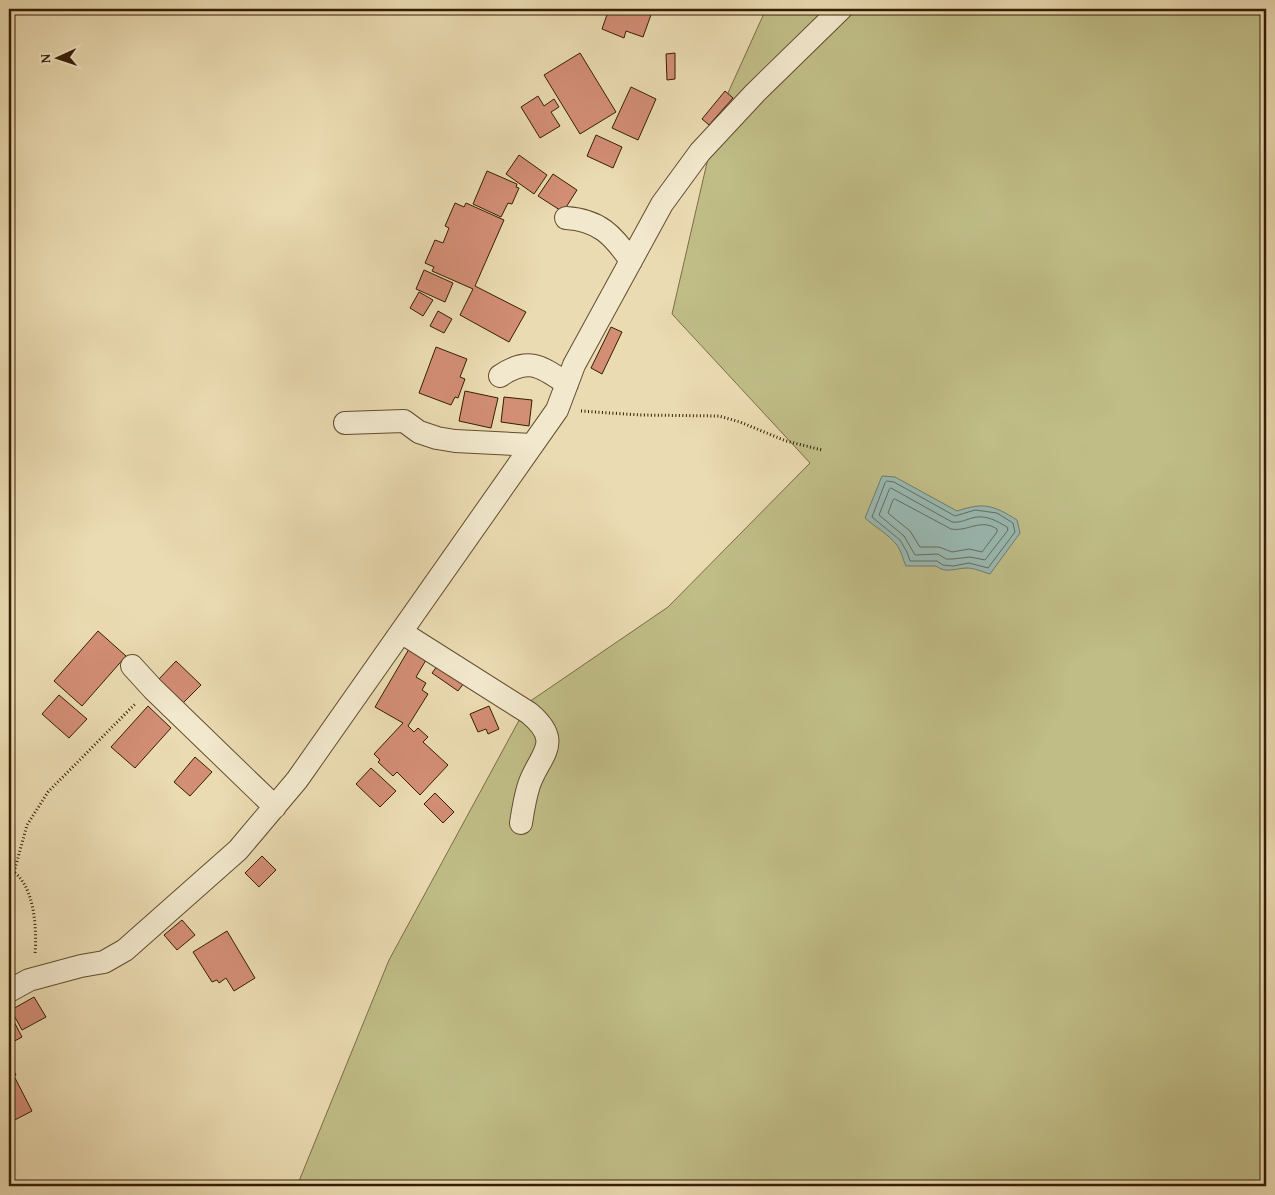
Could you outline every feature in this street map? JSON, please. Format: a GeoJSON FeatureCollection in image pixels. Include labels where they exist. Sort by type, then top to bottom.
{"type":"FeatureCollection","features":[{"type":"Feature","properties":{"kind":"street"},"geometry":{"type":"LineString","coordinates":[[9,990],[32,979],[104,962],[125,950],[238,850],[298,780],[558,410],[574,365],[662,204],[700,152],[755,93],[841,9]]}},
{"type":"Feature","properties":{"kind":"street"},"geometry":{"type":"LineString","coordinates":[[566,218],[607,230],[631,261]]}},
{"type":"Feature","properties":{"kind":"street"},"geometry":{"type":"LineString","coordinates":[[500,376],[514,368],[528,365],[537,366],[567,384]]}},
{"type":"Feature","properties":{"kind":"street"},"geometry":{"type":"LineString","coordinates":[[345,423],[404,422],[419,432],[437,438],[455,441],[532,445]]}},
{"type":"Feature","properties":{"kind":"street"},"geometry":{"type":"LineString","coordinates":[[401,632],[529,713],[542,727],[548,748],[529,783],[521,823]]}},
{"type":"Feature","properties":{"kind":"street"},"geometry":{"type":"LineString","coordinates":[[132,666],[153,689],[275,807]]}},
{"type":"Feature","properties":{"kind":"path"},"geometry":{"type":"LineString","coordinates":[[558,410],[640,415],[719,416],[740,422],[786,442],[822,450]]}},
{"type":"Feature","properties":{"kind":"path"},"geometry":{"type":"LineString","coordinates":[[14,872],[27,825],[48,792],[142,696],[153,689]]}},
{"type":"Feature","properties":{"kind":"path"},"geometry":{"type":"LineString","coordinates":[[9,869],[14,872],[28,889],[34,915],[36,929],[32,979]]}},
{"type":"Feature","properties":{"kind":"shaded area"},"geometry":{"type":"Polygon","coordinates":[[[766,9],[1266,9],[1266,1186],[297,1186],[389,960],[529,702],[668,607],[810,463],[672,314],[718,115],[766,9]]]}},
{"type":"Feature","properties":{"kind":"water"},"geometry":{"type":"Polygon","coordinates":[[[882,476],[895,477],[957,511],[982,506],[995,508],[1017,520],[1020,533],[990,574],[970,568],[944,570],[936,566],[906,566],[896,544],[865,518],[882,476]]]}},
{"type":"Feature","properties":{"kind":"building"},"geometry":{"type":"Polygon","coordinates":[[[609,9],[643,9],[652,12],[643,37],[626,31],[624,38],[602,29],[609,9]]]}},
{"type":"Feature","properties":{"kind":"building"},"geometry":{"type":"Polygon","coordinates":[[[580,53],[616,112],[580,134],[544,75],[580,53]]]}},
{"type":"Feature","properties":{"kind":"building"},"geometry":{"type":"Polygon","coordinates":[[[675,53],[675,79],[667,80],[666,54],[675,53]]]}},
{"type":"Feature","properties":{"kind":"building"},"geometry":{"type":"Polygon","coordinates":[[[631,87],[656,99],[638,140],[612,128],[631,87]]]}},
{"type":"Feature","properties":{"kind":"building"},"geometry":{"type":"Polygon","coordinates":[[[725,91],[733,98],[709,125],[702,119],[725,91]]]}},
{"type":"Feature","properties":{"kind":"building"},"geometry":{"type":"Polygon","coordinates":[[[538,96],[544,106],[554,99],[559,107],[551,112],[560,126],[540,138],[521,107],[538,96]]]}},
{"type":"Feature","properties":{"kind":"building"},"geometry":{"type":"Polygon","coordinates":[[[596,135],[622,147],[613,168],[587,156],[596,135]]]}},
{"type":"Feature","properties":{"kind":"building"},"geometry":{"type":"Polygon","coordinates":[[[519,155],[547,175],[534,194],[506,174],[519,155]]]}},
{"type":"Feature","properties":{"kind":"building"},"geometry":{"type":"Polygon","coordinates":[[[487,171],[517,184],[516,187],[519,188],[512,204],[508,203],[501,217],[473,204],[487,171]]]}},
{"type":"Feature","properties":{"kind":"building"},"geometry":{"type":"Polygon","coordinates":[[[553,174],[577,190],[563,212],[538,196],[553,174]]]}},
{"type":"Feature","properties":{"kind":"building"},"geometry":{"type":"Polygon","coordinates":[[[455,203],[464,207],[466,203],[504,220],[475,286],[526,312],[509,342],[460,315],[473,289],[432,271],[434,267],[425,263],[435,240],[443,243],[449,228],[445,226],[455,203]]]}},
{"type":"Feature","properties":{"kind":"building"},"geometry":{"type":"Polygon","coordinates":[[[424,270],[453,283],[445,302],[416,289],[424,270]]]}},
{"type":"Feature","properties":{"kind":"building"},"geometry":{"type":"Polygon","coordinates":[[[419,292],[433,300],[423,316],[410,308],[419,292]]]}},
{"type":"Feature","properties":{"kind":"building"},"geometry":{"type":"Polygon","coordinates":[[[438,311],[452,319],[444,333],[430,326],[438,311]]]}},
{"type":"Feature","properties":{"kind":"building"},"geometry":{"type":"Polygon","coordinates":[[[611,327],[622,332],[602,374],[591,368],[611,327]]]}},
{"type":"Feature","properties":{"kind":"building"},"geometry":{"type":"Polygon","coordinates":[[[436,347],[467,359],[460,377],[465,379],[458,398],[455,397],[451,405],[419,393],[436,347]]]}},
{"type":"Feature","properties":{"kind":"building"},"geometry":{"type":"Polygon","coordinates":[[[465,391],[498,398],[491,428],[459,421],[465,391]]]}},
{"type":"Feature","properties":{"kind":"building"},"geometry":{"type":"Polygon","coordinates":[[[504,397],[532,400],[529,426],[501,422],[504,397]]]}},
{"type":"Feature","properties":{"kind":"building"},"geometry":{"type":"Polygon","coordinates":[[[98,631],[126,656],[82,706],[54,681],[98,631]]]}},
{"type":"Feature","properties":{"kind":"building"},"geometry":{"type":"Polygon","coordinates":[[[409,649],[426,660],[416,677],[426,683],[422,690],[428,694],[408,726],[414,732],[418,728],[428,737],[423,742],[448,765],[420,795],[397,772],[393,776],[378,762],[380,760],[374,754],[403,723],[375,707],[409,649]]]}},
{"type":"Feature","properties":{"kind":"building"},"geometry":{"type":"Polygon","coordinates":[[[176,661],[201,685],[183,703],[159,679],[176,661]]]}},
{"type":"Feature","properties":{"kind":"building"},"geometry":{"type":"Polygon","coordinates":[[[438,665],[464,683],[458,691],[432,673],[438,665]]]}},
{"type":"Feature","properties":{"kind":"building"},"geometry":{"type":"Polygon","coordinates":[[[59,695],[87,719],[69,738],[42,714],[59,695]]]}},
{"type":"Feature","properties":{"kind":"building"},"geometry":{"type":"Polygon","coordinates":[[[148,706],[171,728],[135,768],[111,747],[148,706]]]}},
{"type":"Feature","properties":{"kind":"building"},"geometry":{"type":"Polygon","coordinates":[[[489,706],[499,729],[488,734],[486,729],[478,732],[470,714],[489,706]]]}},
{"type":"Feature","properties":{"kind":"building"},"geometry":{"type":"Polygon","coordinates":[[[195,757],[212,772],[190,796],[174,782],[195,757]]]}},
{"type":"Feature","properties":{"kind":"building"},"geometry":{"type":"Polygon","coordinates":[[[371,768],[396,791],[380,807],[356,784],[371,768]]]}},
{"type":"Feature","properties":{"kind":"building"},"geometry":{"type":"Polygon","coordinates":[[[435,793],[454,812],[443,823],[424,804],[435,793]]]}},
{"type":"Feature","properties":{"kind":"building"},"geometry":{"type":"Polygon","coordinates":[[[262,856],[276,870],[259,887],[245,873],[262,856]]]}},
{"type":"Feature","properties":{"kind":"building"},"geometry":{"type":"Polygon","coordinates":[[[182,920],[195,935],[177,950],[164,935],[182,920]]]}},
{"type":"Feature","properties":{"kind":"building"},"geometry":{"type":"Polygon","coordinates":[[[227,931],[255,978],[234,991],[226,978],[219,983],[217,980],[212,982],[193,952],[227,931]]]}},
{"type":"Feature","properties":{"kind":"building"},"geometry":{"type":"Polygon","coordinates":[[[34,997],[46,1017],[22,1030],[11,1010],[34,997]]]}},
{"type":"Feature","properties":{"kind":"building"},"geometry":{"type":"Polygon","coordinates":[[[9,1012],[22,1037],[9,1044],[9,1012]]]}},
{"type":"Feature","properties":{"kind":"building"},"geometry":{"type":"Polygon","coordinates":[[[9,1062],[32,1111],[9,1123],[9,1062]]]}}]}
